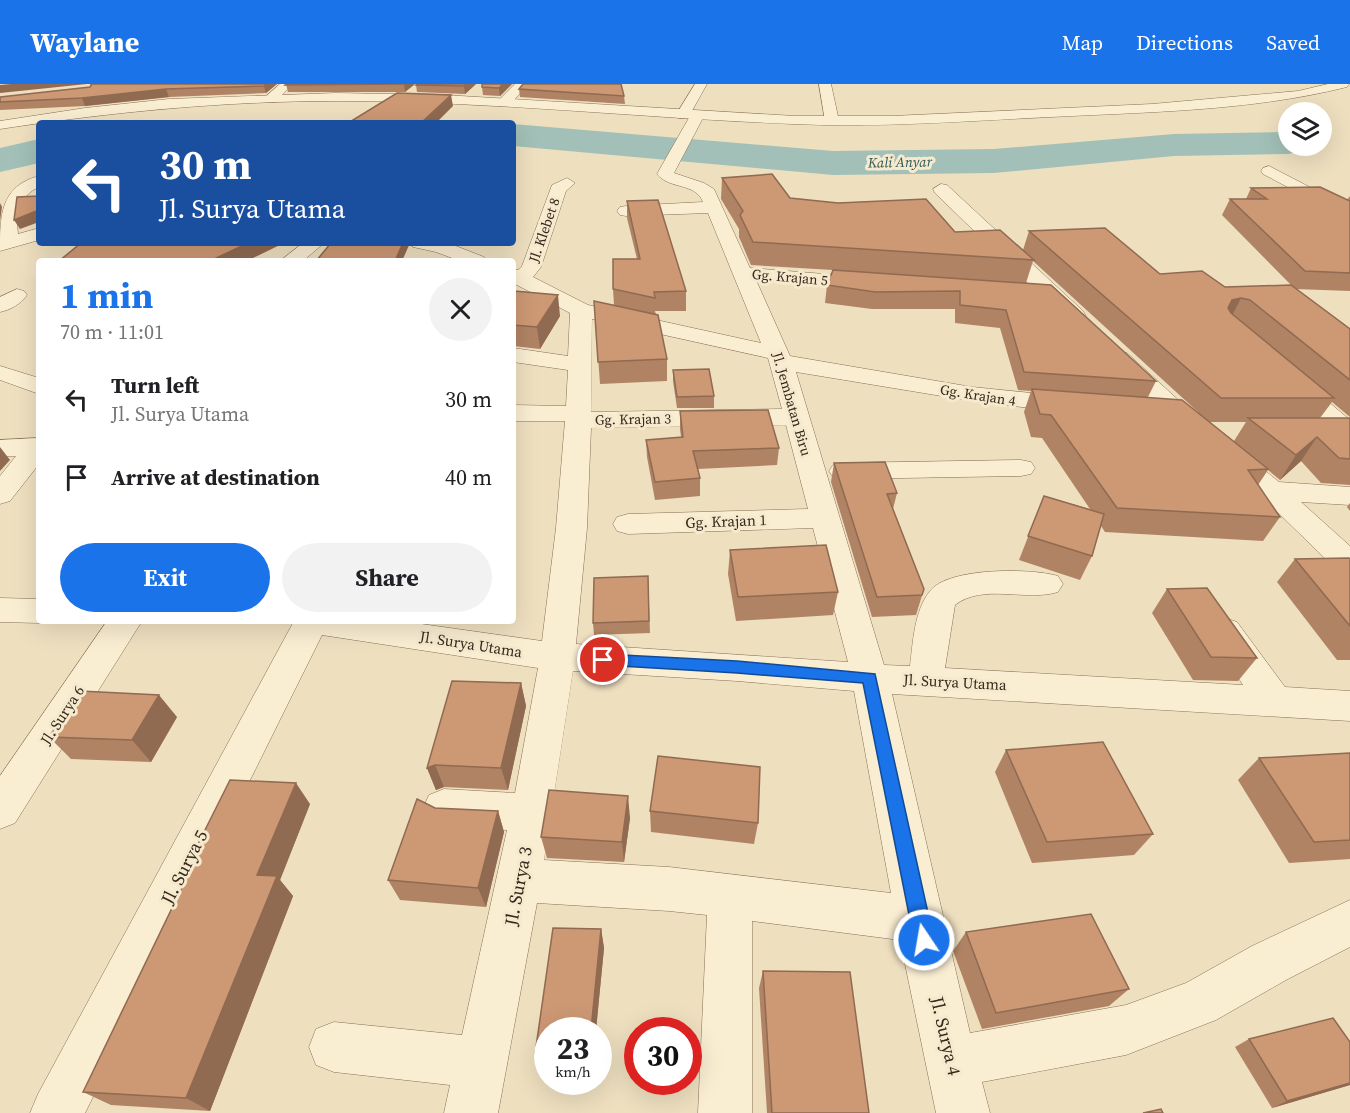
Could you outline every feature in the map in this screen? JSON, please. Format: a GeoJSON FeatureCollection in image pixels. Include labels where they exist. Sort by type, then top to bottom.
{"type":"FeatureCollection","features":[{"type":"Feature","properties":{"kind":"street"},"geometry":{"type":"LineString","coordinates":[[270,99],[287,84]]}},
{"type":"Feature","properties":{"kind":"street"},"geometry":{"type":"LineString","coordinates":[[504,102],[522,84]]}},
{"type":"Feature","properties":{"kind":"street"},"geometry":{"type":"LineString","coordinates":[[690,115],[701,84]]}},
{"type":"Feature","properties":{"kind":"street"},"geometry":{"type":"LineString","coordinates":[[825,84],[832,121]]}},
{"type":"Feature","properties":{"kind":"street"},"geometry":{"type":"LineString","coordinates":[[0,125],[86,106],[385,97],[832,121],[983,117],[1152,108],[1298,95],[1343,84]]}},
{"type":"Feature","properties":{"kind":"street","name":"Jl. Jembatan Biru"},"geometry":{"type":"LineString","coordinates":[[690,115],[688,131],[665,174],[701,187],[708,193],[779,357],[870,678]]}},
{"type":"Feature","properties":{"kind":"street"},"geometry":{"type":"LineString","coordinates":[[1269,171],[1350,214]]}},
{"type":"Feature","properties":{"kind":"street"},"geometry":{"type":"LineString","coordinates":[[36,182],[23,188],[13,203],[6,222],[4,243],[36,235]]}},
{"type":"Feature","properties":{"kind":"street","name":"Jl. Klebet 8"},"geometry":{"type":"LineString","coordinates":[[517,276],[531,267],[558,189],[567,183]]}},
{"type":"Feature","properties":{"kind":"street"},"geometry":{"type":"LineString","coordinates":[[1327,202],[1350,200]]}},
{"type":"Feature","properties":{"kind":"street"},"geometry":{"type":"LineString","coordinates":[[948,202],[1052,294],[1178,413],[1272,491],[1350,564]]}},
{"type":"Feature","properties":{"kind":"street"},"geometry":{"type":"LineString","coordinates":[[626,211],[714,207]]}},
{"type":"Feature","properties":{"kind":"street"},"geometry":{"type":"LineString","coordinates":[[294,258],[311,246]]}},
{"type":"Feature","properties":{"kind":"street"},"geometry":{"type":"LineString","coordinates":[[433,246],[468,258]]}},
{"type":"Feature","properties":{"kind":"street","name":"Gg. Krajan 5"},"geometry":{"type":"LineString","coordinates":[[743,273],[889,285]]}},
{"type":"Feature","properties":{"kind":"street","name":"Gg. Krajan 4"},"geometry":{"type":"LineString","coordinates":[[517,276],[581,310],[741,343],[779,357],[972,394],[1090,407]]}},
{"type":"Feature","properties":{"kind":"street"},"geometry":{"type":"LineString","coordinates":[[1017,293],[1052,294]]}},
{"type":"Feature","properties":{"kind":"street","name":"Jl. Surya 3"},"geometry":{"type":"LineString","coordinates":[[471,1113],[532,813],[558,657],[572,528],[581,310]]}},
{"type":"Feature","properties":{"kind":"street"},"geometry":{"type":"LineString","coordinates":[[516,355],[580,365]]}},
{"type":"Feature","properties":{"kind":"street"},"geometry":{"type":"LineString","coordinates":[[1272,366],[1349,432]]}},
{"type":"Feature","properties":{"kind":"street"},"geometry":{"type":"LineString","coordinates":[[0,373],[21,378],[36,386]]}},
{"type":"Feature","properties":{"kind":"street"},"geometry":{"type":"LineString","coordinates":[[1145,411],[1178,413]]}},
{"type":"Feature","properties":{"kind":"street","name":"Gg. Krajan 3"},"geometry":{"type":"LineString","coordinates":[[516,413],[578,417],[796,417]]}},
{"type":"Feature","properties":{"kind":"street"},"geometry":{"type":"LineString","coordinates":[[1200,432],[1234,432]]}},
{"type":"Feature","properties":{"kind":"street"},"geometry":{"type":"LineString","coordinates":[[1314,432],[1349,432]]}},
{"type":"Feature","properties":{"kind":"street"},"geometry":{"type":"LineString","coordinates":[[0,448],[36,447]]}},
{"type":"Feature","properties":{"kind":"street"},"geometry":{"type":"LineString","coordinates":[[4,490],[36,450]]}},
{"type":"Feature","properties":{"kind":"street"},"geometry":{"type":"LineString","coordinates":[[812,472],[1021,468]]}},
{"type":"Feature","properties":{"kind":"street"},"geometry":{"type":"LineString","coordinates":[[4,490],[36,485]]}},
{"type":"Feature","properties":{"kind":"street"},"geometry":{"type":"LineString","coordinates":[[1272,491],[1350,496]]}},
{"type":"Feature","properties":{"kind":"street","name":"Gg. Krajan 1"},"geometry":{"type":"LineString","coordinates":[[628,524],[824,518]]}},
{"type":"Feature","properties":{"kind":"street"},"geometry":{"type":"LineString","coordinates":[[926,681],[936,614],[941,599],[953,591],[968,586],[1047,584]]}},
{"type":"Feature","properties":{"kind":"street"},"geometry":{"type":"LineString","coordinates":[[1207,606],[1274,700]]}},
{"type":"Feature","properties":{"kind":"street"},"geometry":{"type":"LineString","coordinates":[[0,610],[36,611]]}},
{"type":"Feature","properties":{"kind":"street","name":"Jl. Surya 6"},"geometry":{"type":"LineString","coordinates":[[0,810],[122,624]]}},
{"type":"Feature","properties":{"kind":"street","name":"Jl. Surya 5"},"geometry":{"type":"LineString","coordinates":[[57,1113],[309,624]]}},
{"type":"Feature","properties":{"kind":"street","name":"Jl. Surya Utama"},"geometry":{"type":"LineString","coordinates":[[332,624],[558,657],[1350,706]]}},
{"type":"Feature","properties":{"kind":"street","name":"Jl. Surya 4"},"geometry":{"type":"LineString","coordinates":[[870,678],[919,919],[963,1113]]}},
{"type":"Feature","properties":{"kind":"street"},"geometry":{"type":"LineString","coordinates":[[444,808],[532,813]]}},
{"type":"Feature","properties":{"kind":"street"},"geometry":{"type":"LineString","coordinates":[[532,881],[669,888],[919,919]]}},
{"type":"Feature","properties":{"kind":"street"},"geometry":{"type":"LineString","coordinates":[[725,1113],[730,897]]}},
{"type":"Feature","properties":{"kind":"street"},"geometry":{"type":"LineString","coordinates":[[952,1062],[1126,1030],[1199,1003],[1269,963],[1350,923]]}},
{"type":"Feature","properties":{"kind":"street"},"geometry":{"type":"LineString","coordinates":[[334,1047],[481,1063]]}},
{"type":"Feature","properties":{"kind":"building"},"geometry":{"type":"Polygon","coordinates":[[[92,84],[266,84],[264,86],[166,89],[82,98],[0,102],[0,97],[90,87],[92,84]]]}},
{"type":"Feature","properties":{"kind":"building"},"geometry":{"type":"Polygon","coordinates":[[[286,84],[404,84],[285,85],[286,84]]]}},
{"type":"Feature","properties":{"kind":"building"},"geometry":{"type":"Polygon","coordinates":[[[417,84],[467,84],[464,86],[417,84]]]}},
{"type":"Feature","properties":{"kind":"building"},"geometry":{"type":"Polygon","coordinates":[[[482,84],[503,84],[499,88],[482,87],[482,84]]]}},
{"type":"Feature","properties":{"kind":"building"},"geometry":{"type":"Polygon","coordinates":[[[523,84],[621,84],[624,96],[519,89],[523,84]]]}},
{"type":"Feature","properties":{"kind":"building"},"geometry":{"type":"Polygon","coordinates":[[[397,93],[451,95],[424,120],[353,120],[397,93]]]}},
{"type":"Feature","properties":{"kind":"building"},"geometry":{"type":"Polygon","coordinates":[[[772,174],[790,198],[838,203],[926,199],[955,232],[1000,230],[1034,260],[753,242],[740,215],[743,211],[722,178],[772,174]]]}},
{"type":"Feature","properties":{"kind":"building"},"geometry":{"type":"Polygon","coordinates":[[[1320,187],[1350,201],[1350,273],[1305,271],[1230,199],[1267,199],[1251,188],[1320,187]]]}},
{"type":"Feature","properties":{"kind":"building"},"geometry":{"type":"Polygon","coordinates":[[[36,196],[36,211],[14,220],[17,197],[36,196]]]}},
{"type":"Feature","properties":{"kind":"building"},"geometry":{"type":"Polygon","coordinates":[[[658,200],[686,291],[654,292],[655,298],[613,289],[613,259],[640,259],[627,201],[658,200]]]}},
{"type":"Feature","properties":{"kind":"building"},"geometry":{"type":"Polygon","coordinates":[[[1105,228],[1160,274],[1202,271],[1225,287],[1291,285],[1350,329],[1350,380],[1250,300],[1241,298],[1232,300],[1228,308],[1231,313],[1334,398],[1221,398],[1029,231],[1105,228]]]}},
{"type":"Feature","properties":{"kind":"building"},"geometry":{"type":"Polygon","coordinates":[[[77,246],[242,246],[216,258],[63,258],[77,246]]]}},
{"type":"Feature","properties":{"kind":"building"},"geometry":{"type":"Polygon","coordinates":[[[328,246],[402,246],[396,258],[318,258],[328,246]]]}},
{"type":"Feature","properties":{"kind":"building"},"geometry":{"type":"Polygon","coordinates":[[[833,270],[1051,285],[1156,381],[1024,372],[1006,310],[960,305],[960,291],[875,292],[827,285],[833,270]]]}},
{"type":"Feature","properties":{"kind":"building"},"geometry":{"type":"Polygon","coordinates":[[[516,291],[558,295],[537,327],[516,325],[516,291]]]}},
{"type":"Feature","properties":{"kind":"building"},"geometry":{"type":"Polygon","coordinates":[[[594,301],[658,315],[667,359],[598,362],[594,301]]]}},
{"type":"Feature","properties":{"kind":"building"},"geometry":{"type":"Polygon","coordinates":[[[709,369],[714,396],[677,397],[673,370],[709,369]]]}},
{"type":"Feature","properties":{"kind":"building"},"geometry":{"type":"Polygon","coordinates":[[[1032,389],[1182,400],[1268,469],[1248,470],[1280,517],[1117,508],[1051,415],[1040,414],[1032,389]]]}},
{"type":"Feature","properties":{"kind":"building"},"geometry":{"type":"Polygon","coordinates":[[[768,410],[779,448],[693,451],[700,478],[655,482],[646,440],[683,437],[680,411],[768,410]]]}},
{"type":"Feature","properties":{"kind":"building"},"geometry":{"type":"Polygon","coordinates":[[[1248,418],[1350,418],[1350,459],[1339,458],[1317,437],[1296,455],[1248,418]]]}},
{"type":"Feature","properties":{"kind":"building"},"geometry":{"type":"Polygon","coordinates":[[[885,462],[897,493],[887,494],[924,589],[922,595],[877,597],[834,463],[885,462]]]}},
{"type":"Feature","properties":{"kind":"building"},"geometry":{"type":"Polygon","coordinates":[[[1044,496],[1104,514],[1092,556],[1028,536],[1044,496]]]}},
{"type":"Feature","properties":{"kind":"building"},"geometry":{"type":"Polygon","coordinates":[[[826,545],[838,592],[738,597],[730,550],[826,545]]]}},
{"type":"Feature","properties":{"kind":"building"},"geometry":{"type":"Polygon","coordinates":[[[1295,559],[1350,559],[1350,626],[1295,559]]]}},
{"type":"Feature","properties":{"kind":"building"},"geometry":{"type":"Polygon","coordinates":[[[648,576],[649,621],[593,623],[594,578],[648,576]]]}},
{"type":"Feature","properties":{"kind":"building"},"geometry":{"type":"Polygon","coordinates":[[[1207,588],[1257,658],[1211,657],[1167,589],[1207,588]]]}},
{"type":"Feature","properties":{"kind":"building"},"geometry":{"type":"Polygon","coordinates":[[[452,681],[521,683],[501,768],[435,765],[427,768],[452,681]]]}},
{"type":"Feature","properties":{"kind":"building"},"geometry":{"type":"Polygon","coordinates":[[[80,691],[159,695],[132,740],[49,737],[80,691]]]}},
{"type":"Feature","properties":{"kind":"building"},"geometry":{"type":"Polygon","coordinates":[[[1103,742],[1153,834],[1047,842],[1006,750],[1103,742]]]}},
{"type":"Feature","properties":{"kind":"building"},"geometry":{"type":"Polygon","coordinates":[[[1350,753],[1350,840],[1314,842],[1259,758],[1350,753]]]}},
{"type":"Feature","properties":{"kind":"building"},"geometry":{"type":"Polygon","coordinates":[[[658,756],[760,767],[758,823],[650,811],[658,756]]]}},
{"type":"Feature","properties":{"kind":"building"},"geometry":{"type":"Polygon","coordinates":[[[230,780],[296,783],[257,875],[277,876],[186,1098],[83,1092],[202,846],[197,846],[230,780]]]}},
{"type":"Feature","properties":{"kind":"building"},"geometry":{"type":"Polygon","coordinates":[[[549,790],[628,796],[622,842],[541,837],[549,790]]]}},
{"type":"Feature","properties":{"kind":"building"},"geometry":{"type":"Polygon","coordinates":[[[417,799],[435,808],[498,811],[478,888],[388,880],[417,799]]]}},
{"type":"Feature","properties":{"kind":"building"},"geometry":{"type":"Polygon","coordinates":[[[1091,914],[1129,989],[996,1013],[966,932],[1091,914]]]}},
{"type":"Feature","properties":{"kind":"building"},"geometry":{"type":"Polygon","coordinates":[[[553,928],[601,929],[592,1017],[540,1017],[553,928]]]}},
{"type":"Feature","properties":{"kind":"building"},"geometry":{"type":"Polygon","coordinates":[[[763,971],[850,972],[869,1113],[772,1113],[763,971]]]}},
{"type":"Feature","properties":{"kind":"building"},"geometry":{"type":"Polygon","coordinates":[[[1333,1018],[1350,1042],[1350,1083],[1287,1101],[1249,1039],[1333,1018]]]}},
{"type":"Feature","properties":{"kind":"building"},"geometry":{"type":"Polygon","coordinates":[[[1161,1109],[1163,1113],[1143,1113],[1161,1109]]]}},
{"type":"Feature","properties":{"kind":"waterway","name":"Kali Anyar"},"geometry":{"type":"LineString","coordinates":[[516,135],[833,163],[994,161],[1174,145],[1278,143]]}},
{"type":"Feature","properties":{"kind":"waterway","name":"Kali Anyar"},"geometry":{"type":"LineString","coordinates":[[0,160],[36,152]]}},
{"type":"Feature","properties":{"kind":"route"},"geometry":{"type":"LineString","coordinates":[[603,660],[737,667],[870,678],[924,940]]}}]}
